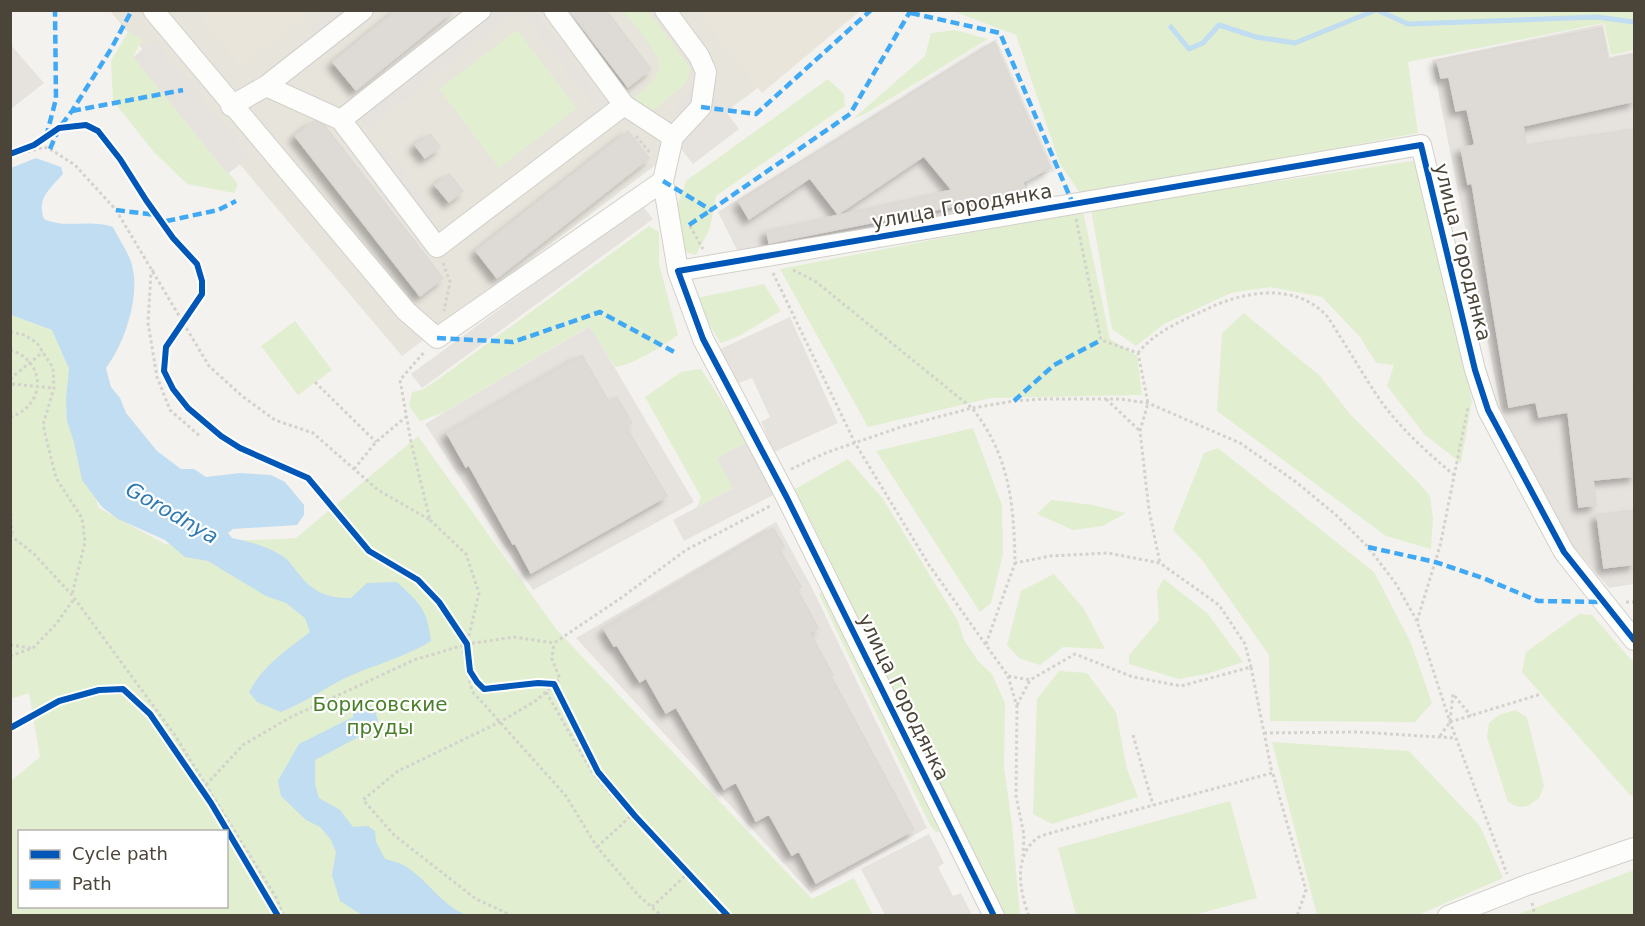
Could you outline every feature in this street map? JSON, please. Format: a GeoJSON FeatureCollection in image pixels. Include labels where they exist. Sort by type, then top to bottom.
{"type":"FeatureCollection","features":[{"type":"Feature","properties":{"kind":"street"},"geometry":{"type":"LineString","coordinates":[[153,10],[231,106],[406,311],[437,338],[664,176]]}},
{"type":"Feature","properties":{"kind":"street"},"geometry":{"type":"LineString","coordinates":[[231,106],[266,86],[363,10]]}},
{"type":"Feature","properties":{"kind":"street"},"geometry":{"type":"LineString","coordinates":[[341,120],[481,10]]}},
{"type":"Feature","properties":{"kind":"street"},"geometry":{"type":"LineString","coordinates":[[554,10],[620,108],[673,137]]}},
{"type":"Feature","properties":{"kind":"street"},"geometry":{"type":"LineString","coordinates":[[665,10],[699,56],[706,72],[701,107],[673,137],[664,176],[678,271]]}},
{"type":"Feature","properties":{"kind":"street"},"geometry":{"type":"LineString","coordinates":[[266,86],[341,120],[437,247],[620,108]]}},
{"type":"Feature","properties":{"kind":"street","name":"улица Городянка"},"geometry":{"type":"LineString","coordinates":[[994,915],[776,476],[703,339],[678,271],[1421,145],[1472,359],[1488,410],[1564,552],[1635,640]]}},
{"type":"Feature","properties":{"kind":"street"},"geometry":{"type":"LineString","coordinates":[[1448,915],[1635,848]]}},
{"type":"Feature","properties":{"kind":"path"},"geometry":{"type":"LineString","coordinates":[[620,108],[664,176]]}},
{"type":"Feature","properties":{"kind":"path"},"geometry":{"type":"LineString","coordinates":[[10,156],[40,140]]}},
{"type":"Feature","properties":{"kind":"path"},"geometry":{"type":"LineString","coordinates":[[10,156],[44,147],[75,165],[116,210],[154,270],[181,325],[209,366],[242,396],[275,420],[313,433],[378,490],[430,519],[466,554],[479,592],[464,645],[472,691],[566,796],[597,848],[638,895],[662,915]]}},
{"type":"Feature","properties":{"kind":"path"},"geometry":{"type":"LineString","coordinates":[[1073,204],[1101,340],[1138,353]]}},
{"type":"Feature","properties":{"kind":"path"},"geometry":{"type":"LineString","coordinates":[[430,519],[400,380],[437,338],[450,282],[437,247]]}},
{"type":"Feature","properties":{"kind":"path"},"geometry":{"type":"LineString","coordinates":[[765,256],[815,280],[972,408],[979,417],[1003,460],[1014,518],[1015,563],[986,645]]}},
{"type":"Feature","properties":{"kind":"path"},"geometry":{"type":"LineString","coordinates":[[765,256],[855,443],[929,565],[1008,676],[1017,707],[1016,796],[1024,835],[1019,881],[1029,915]]}},
{"type":"Feature","properties":{"kind":"path"},"geometry":{"type":"LineString","coordinates":[[154,270],[151,273],[148,323],[157,377],[170,410],[201,437]]}},
{"type":"Feature","properties":{"kind":"path"},"geometry":{"type":"LineString","coordinates":[[1160,563],[1149,510],[1140,431],[1148,403],[1138,353],[1146,342],[1233,297],[1252,293],[1278,293],[1308,302],[1326,316],[1383,403],[1410,437],[1454,475]]}},
{"type":"Feature","properties":{"kind":"path"},"geometry":{"type":"LineString","coordinates":[[181,325],[188,315]]}},
{"type":"Feature","properties":{"kind":"path"},"geometry":{"type":"LineString","coordinates":[[10,332],[25,335],[37,343],[53,368],[54,388],[43,425],[56,478],[82,518],[85,543],[73,597],[56,624],[33,648],[10,656]]}},
{"type":"Feature","properties":{"kind":"path"},"geometry":{"type":"LineString","coordinates":[[10,351],[19,353],[30,362],[37,376],[32,404],[21,414],[10,417]]}},
{"type":"Feature","properties":{"kind":"path"},"geometry":{"type":"LineString","coordinates":[[10,389],[11,381],[44,352]]}},
{"type":"Feature","properties":{"kind":"path"},"geometry":{"type":"LineString","coordinates":[[11,381],[54,388]]}},
{"type":"Feature","properties":{"kind":"path"},"geometry":{"type":"LineString","coordinates":[[315,382],[376,442]]}},
{"type":"Feature","properties":{"kind":"path"},"geometry":{"type":"LineString","coordinates":[[1106,399],[1140,431]]}},
{"type":"Feature","properties":{"kind":"path"},"geometry":{"type":"LineString","coordinates":[[776,476],[828,452],[904,426],[972,408],[1014,401],[1106,399],[1148,403],[1240,443],[1296,482],[1336,515],[1368,547],[1396,584],[1417,621],[1455,738],[1514,890]]}},
{"type":"Feature","properties":{"kind":"path"},"geometry":{"type":"LineString","coordinates":[[1417,621],[1440,546],[1468,405]]}},
{"type":"Feature","properties":{"kind":"path"},"geometry":{"type":"LineString","coordinates":[[354,469],[376,442],[406,416]]}},
{"type":"Feature","properties":{"kind":"path"},"geometry":{"type":"LineString","coordinates":[[206,786],[243,745],[289,718],[414,660],[464,645],[514,637],[554,643],[621,598],[686,550],[787,498]]}},
{"type":"Feature","properties":{"kind":"path"},"geometry":{"type":"LineString","coordinates":[[10,501],[11,536],[34,554],[73,597],[174,734],[278,899],[284,915]]}},
{"type":"Feature","properties":{"kind":"path"},"geometry":{"type":"LineString","coordinates":[[1015,563],[1050,556],[1108,553],[1160,563],[1219,605],[1245,644],[1251,667],[1272,773],[1306,890],[1297,915]]}},
{"type":"Feature","properties":{"kind":"path"},"geometry":{"type":"LineString","coordinates":[[460,634],[470,671],[477,682]]}},
{"type":"Feature","properties":{"kind":"path"},"geometry":{"type":"LineString","coordinates":[[513,915],[476,899],[394,835],[363,800],[398,771],[500,722],[537,700],[560,679],[552,659],[554,643]]}},
{"type":"Feature","properties":{"kind":"path"},"geometry":{"type":"LineString","coordinates":[[10,645],[33,648]]}},
{"type":"Feature","properties":{"kind":"path"},"geometry":{"type":"LineString","coordinates":[[1017,707],[1030,680],[1075,654],[1133,677],[1181,686],[1251,667]]}},
{"type":"Feature","properties":{"kind":"path"},"geometry":{"type":"LineString","coordinates":[[1008,676],[1030,680]]}},
{"type":"Feature","properties":{"kind":"path"},"geometry":{"type":"LineString","coordinates":[[545,683],[554,684]]}},
{"type":"Feature","properties":{"kind":"path"},"geometry":{"type":"LineString","coordinates":[[554,684],[559,694]]}},
{"type":"Feature","properties":{"kind":"path"},"geometry":{"type":"LineString","coordinates":[[546,692],[591,770],[631,816],[726,915]]}},
{"type":"Feature","properties":{"kind":"path"},"geometry":{"type":"LineString","coordinates":[[1440,736],[1450,722],[1453,694],[1471,716]]}},
{"type":"Feature","properties":{"kind":"path"},"geometry":{"type":"LineString","coordinates":[[1450,722],[1541,694]]}},
{"type":"Feature","properties":{"kind":"path"},"geometry":{"type":"LineString","coordinates":[[150,714],[162,732]]}},
{"type":"Feature","properties":{"kind":"path"},"geometry":{"type":"LineString","coordinates":[[573,724],[598,772],[726,915]]}},
{"type":"Feature","properties":{"kind":"path"},"geometry":{"type":"LineString","coordinates":[[1264,733],[1358,732],[1455,738]]}},
{"type":"Feature","properties":{"kind":"path"},"geometry":{"type":"LineString","coordinates":[[1133,735],[1153,805]]}},
{"type":"Feature","properties":{"kind":"path"},"geometry":{"type":"LineString","coordinates":[[169,740],[228,830]]}},
{"type":"Feature","properties":{"kind":"path"},"geometry":{"type":"LineString","coordinates":[[1023,857],[1036,838],[1272,773]]}},
{"type":"Feature","properties":{"kind":"path"},"geometry":{"type":"LineString","coordinates":[[597,848],[631,816]]}},
{"type":"Feature","properties":{"kind":"path"},"geometry":{"type":"LineString","coordinates":[[228,830],[278,915]]}},
{"type":"Feature","properties":{"kind":"path"},"geometry":{"type":"LineString","coordinates":[[652,907],[687,875]]}},
{"type":"Feature","properties":{"kind":"shaded area"},"geometry":{"type":"Polygon","coordinates":[[[498,10],[515,11],[368,129],[360,118],[498,10]]]}},
{"type":"Feature","properties":{"kind":"shaded area"},"geometry":{"type":"Polygon","coordinates":[[[110,11],[860,11],[402,356],[110,11]]]}},
{"type":"Feature","properties":{"kind":"shaded area"},"geometry":{"type":"Polygon","coordinates":[[[196,11],[312,11],[241,67],[196,11]]]}},
{"type":"Feature","properties":{"kind":"shaded area"},"geometry":{"type":"Polygon","coordinates":[[[331,11],[356,11],[319,40],[309,28],[331,11]]]}},
{"type":"Feature","properties":{"kind":"shaded area"},"geometry":{"type":"Polygon","coordinates":[[[520,11],[534,11],[604,103],[604,109],[587,128],[581,121],[595,108],[520,11]]]}},
{"type":"Feature","properties":{"kind":"shaded area"},"geometry":{"type":"Polygon","coordinates":[[[696,11],[860,11],[762,93],[696,11]]]}},
{"type":"Feature","properties":{"kind":"shaded area"},"geometry":{"type":"Polygon","coordinates":[[[1603,24],[1610,57],[1634,52],[1634,584],[1609,588],[1572,545],[1531,471],[1501,409],[1432,60],[1603,24]]]}},
{"type":"Feature","properties":{"kind":"shaded area"},"geometry":{"type":"Polygon","coordinates":[[[996,39],[1055,171],[1025,179],[1029,194],[739,254],[718,212],[996,39]]]}},
{"type":"Feature","properties":{"kind":"shaded area"},"geometry":{"type":"Polygon","coordinates":[[[154,40],[250,156],[228,174],[133,57],[154,40]]]}},
{"type":"Feature","properties":{"kind":"shaded area"},"geometry":{"type":"Polygon","coordinates":[[[10,44],[44,83],[11,109],[10,109],[10,44]]]}},
{"type":"Feature","properties":{"kind":"shaded area"},"geometry":{"type":"Polygon","coordinates":[[[703,81],[739,129],[693,164],[677,144],[694,130],[673,103],[703,81]]]}},
{"type":"Feature","properties":{"kind":"shaded area"},"geometry":{"type":"Polygon","coordinates":[[[385,147],[436,213],[425,221],[375,155],[385,147]]]}},
{"type":"Feature","properties":{"kind":"shaded area"},"geometry":{"type":"Polygon","coordinates":[[[642,205],[653,219],[422,388],[411,374],[642,205]]]}},
{"type":"Feature","properties":{"kind":"shaded area"},"geometry":{"type":"Polygon","coordinates":[[[790,317],[838,423],[774,452],[761,422],[770,417],[752,378],[736,384],[720,349],[790,317]]]}},
{"type":"Feature","properties":{"kind":"shaded area"},"geometry":{"type":"Polygon","coordinates":[[[590,326],[694,502],[533,590],[425,424],[590,326]]]}},
{"type":"Feature","properties":{"kind":"shaded area"},"geometry":{"type":"Polygon","coordinates":[[[748,442],[775,494],[684,541],[673,520],[733,488],[717,458],[748,442]]]}},
{"type":"Feature","properties":{"kind":"shaded area"},"geometry":{"type":"Polygon","coordinates":[[[776,522],[813,590],[927,828],[811,893],[576,638],[776,522]]]}},
{"type":"Feature","properties":{"kind":"shaded area"},"geometry":{"type":"Polygon","coordinates":[[[929,834],[944,863],[938,867],[953,896],[961,893],[972,915],[885,915],[861,869],[929,834]]]}},
{"type":"Feature","properties":{"kind":"green space"},"geometry":{"type":"Polygon","coordinates":[[[623,11],[648,11],[691,69],[685,84],[656,108],[646,112],[639,106],[635,97],[656,76],[658,61],[645,38],[623,11]]]}},
{"type":"Feature","properties":{"kind":"green space"},"geometry":{"type":"Polygon","coordinates":[[[953,11],[1634,11],[1634,50],[1611,55],[1604,23],[1408,62],[1418,133],[1082,196],[1060,164],[1016,35],[953,11]]]}},
{"type":"Feature","properties":{"kind":"green space"},"geometry":{"type":"Polygon","coordinates":[[[517,30],[577,108],[499,168],[439,89],[517,30]]]}},
{"type":"Feature","properties":{"kind":"green space"},"geometry":{"type":"Polygon","coordinates":[[[955,30],[988,39],[865,114],[853,119],[925,56],[931,33],[955,30]]]}},
{"type":"Feature","properties":{"kind":"green space"},"geometry":{"type":"Polygon","coordinates":[[[128,32],[142,39],[133,57],[238,184],[234,193],[187,184],[154,152],[113,101],[111,61],[128,32]]]}},
{"type":"Feature","properties":{"kind":"green space"},"geometry":{"type":"Polygon","coordinates":[[[828,79],[844,94],[845,106],[716,196],[710,228],[696,255],[682,251],[674,218],[686,181],[828,79]]]}},
{"type":"Feature","properties":{"kind":"green space"},"geometry":{"type":"Polygon","coordinates":[[[1420,160],[1472,401],[1461,463],[1424,434],[1387,386],[1394,365],[1376,363],[1360,337],[1322,297],[1270,287],[1231,293],[1164,324],[1136,346],[1112,329],[1091,209],[1420,160]]]}},
{"type":"Feature","properties":{"kind":"green space"},"geometry":{"type":"Polygon","coordinates":[[[1083,211],[1110,339],[1137,356],[1142,395],[991,398],[868,427],[780,269],[1083,211]]]}},
{"type":"Feature","properties":{"kind":"green space"},"geometry":{"type":"Polygon","coordinates":[[[649,226],[659,232],[659,264],[678,335],[639,359],[615,367],[589,326],[445,412],[420,421],[409,406],[412,392],[422,390],[440,378],[649,226]]]}},
{"type":"Feature","properties":{"kind":"green space"},"geometry":{"type":"Polygon","coordinates":[[[764,284],[781,311],[739,336],[721,343],[706,320],[697,298],[764,284]]]}},
{"type":"Feature","properties":{"kind":"green space"},"geometry":{"type":"Polygon","coordinates":[[[1244,313],[1320,376],[1350,414],[1430,496],[1433,519],[1431,549],[1386,536],[1217,411],[1222,333],[1244,313]]]}},
{"type":"Feature","properties":{"kind":"green space","name":"Борисовские пруды"},"geometry":{"type":"Polygon","coordinates":[[[11,315],[52,330],[69,369],[71,431],[99,508],[165,544],[296,538],[418,436],[556,629],[812,899],[854,878],[873,915],[11,915],[11,781],[40,757],[29,693],[11,699],[11,315]]]}},
{"type":"Feature","properties":{"kind":"green space"},"geometry":{"type":"Polygon","coordinates":[[[295,321],[332,370],[298,395],[261,346],[295,321]]]}},
{"type":"Feature","properties":{"kind":"green space"},"geometry":{"type":"Polygon","coordinates":[[[701,369],[748,442],[733,488],[697,507],[701,497],[645,397],[681,372],[701,369]]]}},
{"type":"Feature","properties":{"kind":"green space"},"geometry":{"type":"Polygon","coordinates":[[[973,428],[1002,505],[1003,554],[991,603],[980,612],[876,451],[973,428]]]}},
{"type":"Feature","properties":{"kind":"green space"},"geometry":{"type":"Polygon","coordinates":[[[1218,448],[1374,572],[1411,643],[1432,703],[1415,722],[1270,721],[1269,655],[1202,560],[1173,530],[1204,453],[1218,448]]]}},
{"type":"Feature","properties":{"kind":"green space"},"geometry":{"type":"Polygon","coordinates":[[[848,459],[883,499],[958,621],[964,640],[978,661],[992,674],[1005,703],[1004,767],[1020,915],[1005,915],[795,489],[848,459]]]}},
{"type":"Feature","properties":{"kind":"green space"},"geometry":{"type":"Polygon","coordinates":[[[1051,500],[1093,505],[1126,513],[1103,526],[1073,530],[1037,514],[1051,500]]]}},
{"type":"Feature","properties":{"kind":"green space"},"geometry":{"type":"Polygon","coordinates":[[[1054,574],[1084,609],[1105,649],[1063,647],[1040,665],[1019,658],[1007,645],[1021,591],[1054,574]]]}},
{"type":"Feature","properties":{"kind":"green space"},"geometry":{"type":"Polygon","coordinates":[[[1164,579],[1208,614],[1243,662],[1207,674],[1179,679],[1129,664],[1129,655],[1159,620],[1157,590],[1164,579]]]}},
{"type":"Feature","properties":{"kind":"green space"},"geometry":{"type":"Polygon","coordinates":[[[826,591],[944,831],[936,832],[930,825],[819,594],[826,591]]]}},
{"type":"Feature","properties":{"kind":"green space"},"geometry":{"type":"Polygon","coordinates":[[[1579,614],[1592,615],[1634,663],[1634,796],[1630,795],[1522,672],[1526,652],[1579,614]]]}},
{"type":"Feature","properties":{"kind":"green space"},"geometry":{"type":"Polygon","coordinates":[[[1059,671],[1087,673],[1116,712],[1127,769],[1138,797],[1052,824],[1033,814],[1037,699],[1059,671]]]}},
{"type":"Feature","properties":{"kind":"green space"},"geometry":{"type":"Polygon","coordinates":[[[1515,710],[1527,717],[1544,786],[1539,798],[1528,806],[1518,807],[1508,802],[1487,737],[1489,723],[1499,715],[1515,710]]]}},
{"type":"Feature","properties":{"kind":"green space"},"geometry":{"type":"Polygon","coordinates":[[[1272,742],[1409,751],[1480,826],[1503,878],[1418,915],[1317,915],[1272,742]]]}},
{"type":"Feature","properties":{"kind":"green space"},"geometry":{"type":"Polygon","coordinates":[[[1230,801],[1257,898],[1194,915],[1076,915],[1058,848],[1230,801]]]}},
{"type":"Feature","properties":{"kind":"green space"},"geometry":{"type":"Polygon","coordinates":[[[1634,870],[1634,915],[1516,915],[1634,870]]]}},
{"type":"Feature","properties":{"kind":"water","name":"Gorodnya"},"geometry":{"type":"Polygon","coordinates":[[[36,158],[61,167],[63,174],[43,199],[44,219],[52,222],[113,227],[130,259],[134,280],[131,312],[120,343],[106,368],[111,387],[120,398],[126,413],[157,451],[181,469],[194,469],[206,477],[240,473],[271,475],[285,482],[304,505],[304,515],[297,525],[233,529],[228,533],[232,538],[265,547],[284,557],[304,580],[316,590],[329,596],[351,598],[367,583],[397,582],[421,607],[425,614],[431,641],[349,676],[281,712],[257,702],[249,692],[261,673],[310,632],[305,618],[286,603],[266,596],[208,561],[185,557],[165,540],[118,519],[102,507],[82,480],[67,421],[66,400],[69,369],[52,330],[11,315],[11,168],[36,158]]]}},
{"type":"Feature","properties":{"kind":"water"},"geometry":{"type":"Polygon","coordinates":[[[360,699],[374,708],[378,720],[374,729],[315,760],[315,784],[319,798],[340,810],[353,827],[368,826],[375,831],[376,842],[385,859],[401,864],[412,871],[449,905],[467,915],[362,915],[340,901],[332,875],[336,852],[331,840],[320,827],[306,820],[281,796],[278,781],[299,744],[353,717],[353,703],[360,699]]]}},
{"type":"Feature","properties":{"kind":"building"},"geometry":{"type":"Polygon","coordinates":[[[397,10],[454,10],[356,90],[333,62],[397,10]]]}},
{"type":"Feature","properties":{"kind":"building"},"geometry":{"type":"Polygon","coordinates":[[[569,10],[606,10],[651,69],[628,87],[569,10]]]}},
{"type":"Feature","properties":{"kind":"building"},"geometry":{"type":"Polygon","coordinates":[[[1602,28],[1608,60],[1635,54],[1635,101],[1523,126],[1526,145],[1635,129],[1635,383],[1632,384],[1635,397],[1635,476],[1593,480],[1596,505],[1579,507],[1568,412],[1539,417],[1536,402],[1509,407],[1472,183],[1468,184],[1461,148],[1475,145],[1467,109],[1456,111],[1449,77],[1441,78],[1437,60],[1602,28]]]}},
{"type":"Feature","properties":{"kind":"building"},"geometry":{"type":"Polygon","coordinates":[[[994,42],[1050,168],[1023,182],[1025,192],[769,243],[767,231],[952,190],[924,156],[838,214],[810,178],[749,219],[739,202],[994,42]]]}},
{"type":"Feature","properties":{"kind":"building"},"geometry":{"type":"Polygon","coordinates":[[[314,121],[325,126],[443,278],[420,296],[295,136],[314,121]]]}},
{"type":"Feature","properties":{"kind":"building"},"geometry":{"type":"Polygon","coordinates":[[[628,131],[649,158],[497,278],[476,251],[628,131]]]}},
{"type":"Feature","properties":{"kind":"building"},"geometry":{"type":"Polygon","coordinates":[[[430,134],[440,147],[425,158],[415,145],[430,134]]]}},
{"type":"Feature","properties":{"kind":"building"},"geometry":{"type":"Polygon","coordinates":[[[449,174],[463,191],[449,202],[435,185],[449,174]]]}},
{"type":"Feature","properties":{"kind":"building"},"geometry":{"type":"Polygon","coordinates":[[[582,355],[609,402],[617,397],[632,423],[626,427],[667,496],[531,573],[469,465],[466,467],[447,433],[582,355]]]}},
{"type":"Feature","properties":{"kind":"building"},"geometry":{"type":"Polygon","coordinates":[[[1635,510],[1635,564],[1604,568],[1597,515],[1635,510]]]}},
{"type":"Feature","properties":{"kind":"building"},"geometry":{"type":"Polygon","coordinates":[[[773,528],[784,546],[779,549],[801,587],[797,589],[818,628],[810,633],[914,830],[816,883],[799,851],[792,855],[769,814],[756,821],[736,782],[724,789],[676,707],[666,713],[646,678],[640,682],[604,629],[773,528]]]}},
{"type":"Feature","properties":{"kind":"waterway"},"geometry":{"type":"LineString","coordinates":[[1171,27],[1189,49],[1203,43],[1219,25],[1256,37],[1295,43],[1376,10]]}},
{"type":"Feature","properties":{"kind":"waterway"},"geometry":{"type":"LineString","coordinates":[[1377,10],[1408,24],[1597,17],[1634,22]]}},
{"type":"Feature","properties":{"kind":"marked path"},"geometry":{"type":"LineString","coordinates":[[46,137],[56,99],[55,10]]}},
{"type":"Feature","properties":{"kind":"marked path"},"geometry":{"type":"LineString","coordinates":[[50,149],[59,128],[111,49],[132,10]]}},
{"type":"Feature","properties":{"kind":"marked path"},"geometry":{"type":"LineString","coordinates":[[701,107],[756,114],[871,10]]}},
{"type":"Feature","properties":{"kind":"marked path"},"geometry":{"type":"LineString","coordinates":[[663,181],[711,210],[850,114],[911,10]]}},
{"type":"Feature","properties":{"kind":"marked path"},"geometry":{"type":"LineString","coordinates":[[911,13],[1000,33],[1073,204]]}},
{"type":"Feature","properties":{"kind":"marked path"},"geometry":{"type":"LineString","coordinates":[[72,111],[183,90]]}},
{"type":"Feature","properties":{"kind":"marked path"},"geometry":{"type":"LineString","coordinates":[[116,210],[156,215],[162,222],[218,210],[236,201]]}},
{"type":"Feature","properties":{"kind":"marked path"},"geometry":{"type":"LineString","coordinates":[[689,225],[711,210]]}},
{"type":"Feature","properties":{"kind":"marked path"},"geometry":{"type":"LineString","coordinates":[[437,338],[513,342],[600,312],[676,353]]}},
{"type":"Feature","properties":{"kind":"marked path"},"geometry":{"type":"LineString","coordinates":[[1014,401],[1054,365],[1101,340]]}},
{"type":"Feature","properties":{"kind":"marked path"},"geometry":{"type":"LineString","coordinates":[[1368,547],[1435,562],[1483,578],[1538,601],[1603,602]]}},
{"type":"Feature","properties":{"kind":"cycle path"},"geometry":{"type":"LineString","coordinates":[[10,154],[34,145],[59,128],[86,125],[98,131],[120,159],[173,238],[197,264],[202,281],[202,294],[166,347],[164,371],[173,389],[188,408],[221,436],[240,448],[308,478],[369,551],[418,580],[439,602],[467,644],[470,671],[484,689],[538,683],[554,684],[598,772],[635,816],[728,916]]}},
{"type":"Feature","properties":{"kind":"cycle path"},"geometry":{"type":"LineString","coordinates":[[994,916],[787,498],[703,339],[678,271],[1421,145],[1475,370],[1488,410],[1564,552],[1634,640]]}},
{"type":"Feature","properties":{"kind":"cycle path"},"geometry":{"type":"LineString","coordinates":[[12,727],[59,701],[99,690],[123,689],[150,714],[227,830]]}},
{"type":"Feature","properties":{"kind":"cycle path"},"geometry":{"type":"LineString","coordinates":[[228,832],[278,916]]}}]}
